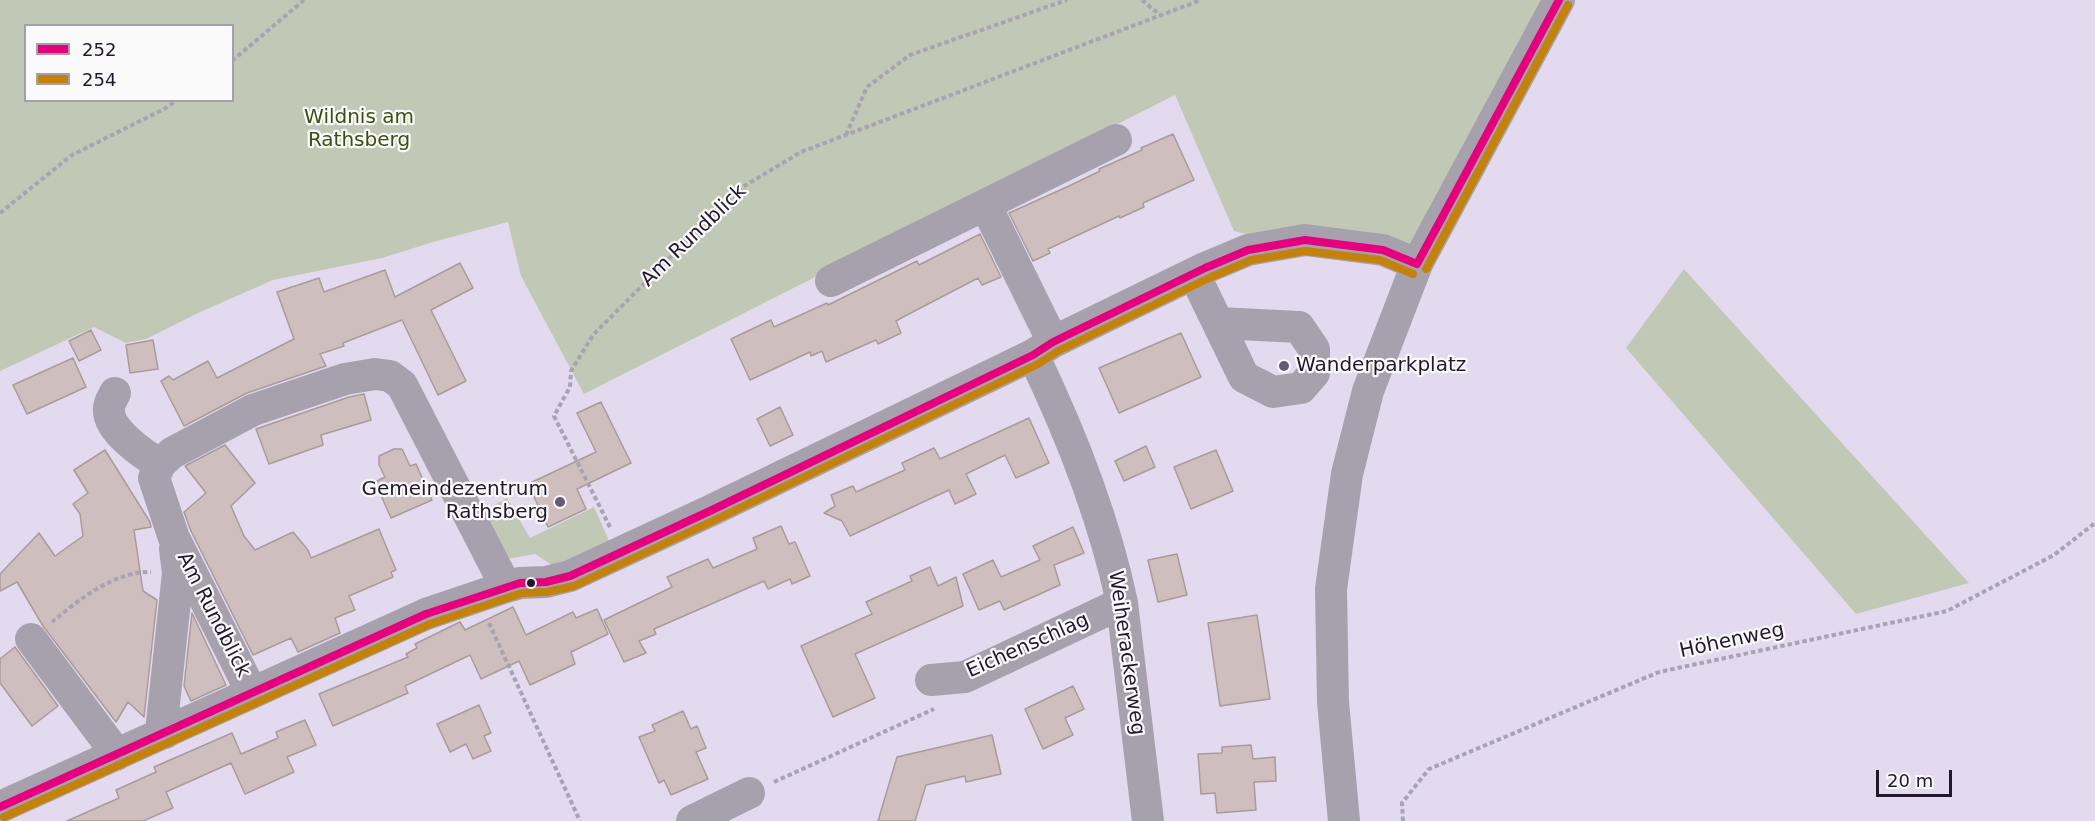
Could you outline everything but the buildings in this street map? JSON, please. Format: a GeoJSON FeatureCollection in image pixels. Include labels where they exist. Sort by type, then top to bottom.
{"type":"FeatureCollection","features":[{"type":"Feature","properties":{"kind":"street"},"geometry":{"type":"LineString","coordinates":[[1344,821],[1333,702],[1331,589],[1347,474],[1368,391],[1417,264],[1559,0]]}},
{"type":"Feature","properties":{"kind":"street"},"geometry":{"type":"LineString","coordinates":[[831,281],[1116,140]]}},
{"type":"Feature","properties":{"kind":"street","name":"Weiherackerweg"},"geometry":{"type":"LineString","coordinates":[[986,206],[1043,348],[1047,384],[1089,486],[1116,572],[1122,603],[1148,821]]}},
{"type":"Feature","properties":{"kind":"street"},"geometry":{"type":"LineString","coordinates":[[0,807],[426,614],[520,583],[546,582],[570,576],[1248,250],[1305,240],[1383,250],[1417,264]]}},
{"type":"Feature","properties":{"kind":"street"},"geometry":{"type":"LineString","coordinates":[[1194,274],[1218,322]]}},
{"type":"Feature","properties":{"kind":"street"},"geometry":{"type":"LineString","coordinates":[[115,393],[108,412],[112,421],[140,453],[160,464],[172,453],[254,410],[345,379],[375,374],[390,376],[402,386],[492,591]]}},
{"type":"Feature","properties":{"kind":"street","name":"Am Rundblick"},"geometry":{"type":"LineString","coordinates":[[160,464],[154,478],[174,538],[252,693]]}},
{"type":"Feature","properties":{"kind":"street","name":"Am Rundblick"},"geometry":{"type":"LineString","coordinates":[[165,733],[162,722],[178,573],[174,538]]}},
{"type":"Feature","properties":{"kind":"street","name":"Eichenschlag"},"geometry":{"type":"LineString","coordinates":[[931,680],[965,677],[1122,603]]}},
{"type":"Feature","properties":{"kind":"street"},"geometry":{"type":"LineString","coordinates":[[31,639],[116,755]]}},
{"type":"Feature","properties":{"kind":"street"},"geometry":{"type":"LineString","coordinates":[[692,821],[749,793]]}},
{"type":"Feature","properties":{"kind":"path"},"geometry":{"type":"LineString","coordinates":[[234,60],[304,0]]}},
{"type":"Feature","properties":{"kind":"path"},"geometry":{"type":"LineString","coordinates":[[845,135],[867,87],[910,55],[1067,0]]}},
{"type":"Feature","properties":{"kind":"path"},"geometry":{"type":"LineString","coordinates":[[1142,0],[1161,15]]}},
{"type":"Feature","properties":{"kind":"path","name":"Am Rundblick"},"geometry":{"type":"LineString","coordinates":[[622,552],[554,416],[570,387],[571,371],[593,335],[736,191],[801,152],[1201,0]]}},
{"type":"Feature","properties":{"kind":"path"},"geometry":{"type":"LineString","coordinates":[[0,213],[72,155],[174,102]]}},
{"type":"Feature","properties":{"kind":"path","name":"Höhenweg"},"geometry":{"type":"LineString","coordinates":[[1402,821],[1402,803],[1429,769],[1659,672],[1947,611],[2054,555],[2095,523]]}},
{"type":"Feature","properties":{"kind":"path","name":"Am Rundblick"},"geometry":{"type":"LineString","coordinates":[[31,639],[85,595],[110,582],[142,572],[178,573]]}},
{"type":"Feature","properties":{"kind":"path"},"geometry":{"type":"LineString","coordinates":[[492,591],[500,648],[580,821]]}},
{"type":"Feature","properties":{"kind":"path"},"geometry":{"type":"LineString","coordinates":[[749,793],[943,705],[931,680]]}},
{"type":"Feature","properties":{"kind":"green space","name":"Wildnis am Rathsberg"},"geometry":{"type":"Polygon","coordinates":[[[0,0],[1559,0],[1417,264],[1280,243],[1234,231],[1175,95],[584,394],[521,276],[508,222],[382,258],[273,280],[146,339],[126,343],[94,327],[0,371],[0,0]]]}},
{"type":"Feature","properties":{"kind":"green space"},"geometry":{"type":"Polygon","coordinates":[[[1684,269],[1969,583],[1856,614],[1626,348],[1684,269]]]}},
{"type":"Feature","properties":{"kind":"green space"},"geometry":{"type":"Polygon","coordinates":[[[507,498],[530,538],[594,507],[610,543],[554,566],[535,554],[507,559],[483,511],[507,498]]]}},
{"type":"Feature","properties":{"kind":"transit line","name":"252"},"geometry":{"type":"LineString","coordinates":[[1417,264],[1559,0]]}},
{"type":"Feature","properties":{"kind":"transit line","name":"254"},"geometry":{"type":"LineString","coordinates":[[1426,269],[1568,5]]}},
{"type":"Feature","properties":{"kind":"transit line","name":"252"},"geometry":{"type":"LineString","coordinates":[[0,807],[426,614],[520,583],[546,582],[570,576],[1033,355],[1053,342],[1205,268],[1248,250],[1305,240],[1383,250],[1417,264]]}},
{"type":"Feature","properties":{"kind":"transit line","name":"254"},"geometry":{"type":"LineString","coordinates":[[4,817],[430,624],[522,593],[547,592],[574,586],[1038,364],[1058,351],[1209,278],[1251,260],[1305,251],[1380,260],[1413,274]]}},
{"type":"Feature","properties":{"kind":"place","name":"Wanderparkplatz"},"geometry":{"type":"Point","coordinates":[1284,366]}},
{"type":"Feature","properties":{"kind":"place","name":"Gemeindezentrum Rathsberg"},"geometry":{"type":"Point","coordinates":[560,502]}}]}
